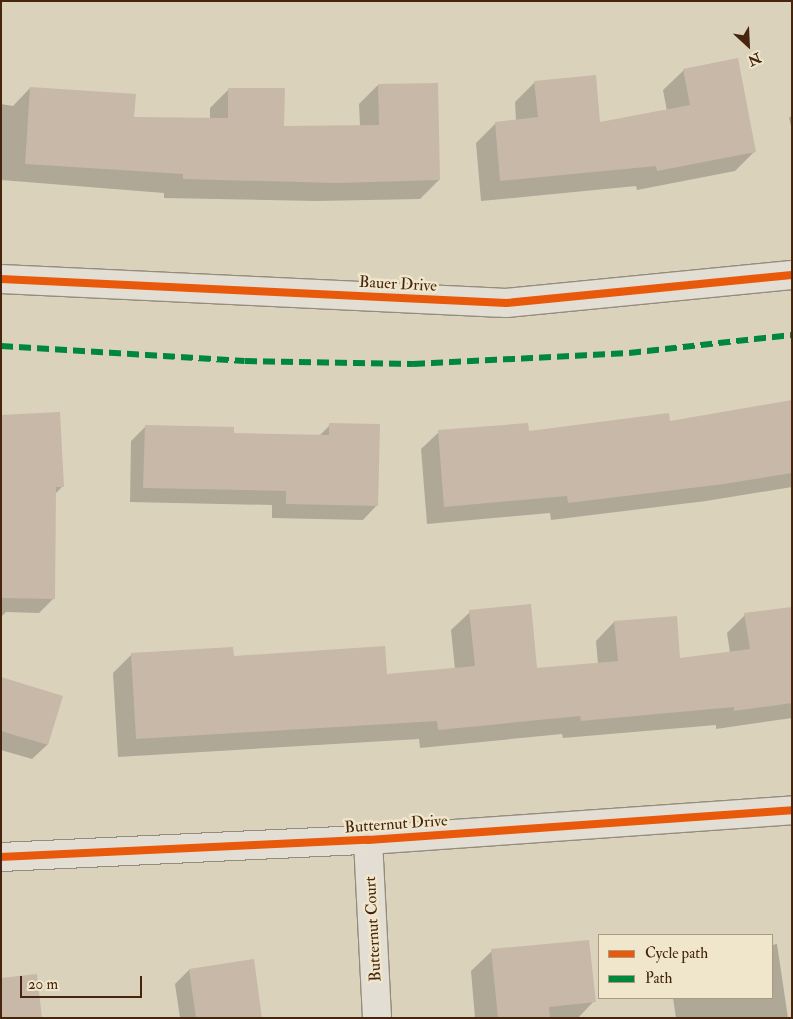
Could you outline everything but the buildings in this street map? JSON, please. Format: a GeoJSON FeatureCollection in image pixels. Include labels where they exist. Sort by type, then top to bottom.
{"type":"FeatureCollection","features":[{"type":"Feature","properties":{"kind":"street","name":"Bauer Drive"},"geometry":{"type":"LineString","coordinates":[[1,279],[506,303],[792,275]]}},
{"type":"Feature","properties":{"kind":"street","name":"Butternut Drive"},"geometry":{"type":"LineString","coordinates":[[1,857],[368,840],[792,810]]}},
{"type":"Feature","properties":{"kind":"street","name":"Butternut Court"},"geometry":{"type":"LineString","coordinates":[[368,840],[377,1018]]}},
{"type":"Feature","properties":{"kind":"marked path"},"geometry":{"type":"LineString","coordinates":[[1,346],[245,361],[413,364],[629,353],[792,335]]}},
{"type":"Feature","properties":{"kind":"cycle path"},"geometry":{"type":"LineString","coordinates":[[1,279],[506,303],[792,275]]}},
{"type":"Feature","properties":{"kind":"cycle path"},"geometry":{"type":"LineString","coordinates":[[1,857],[368,840],[792,810]]}}]}
